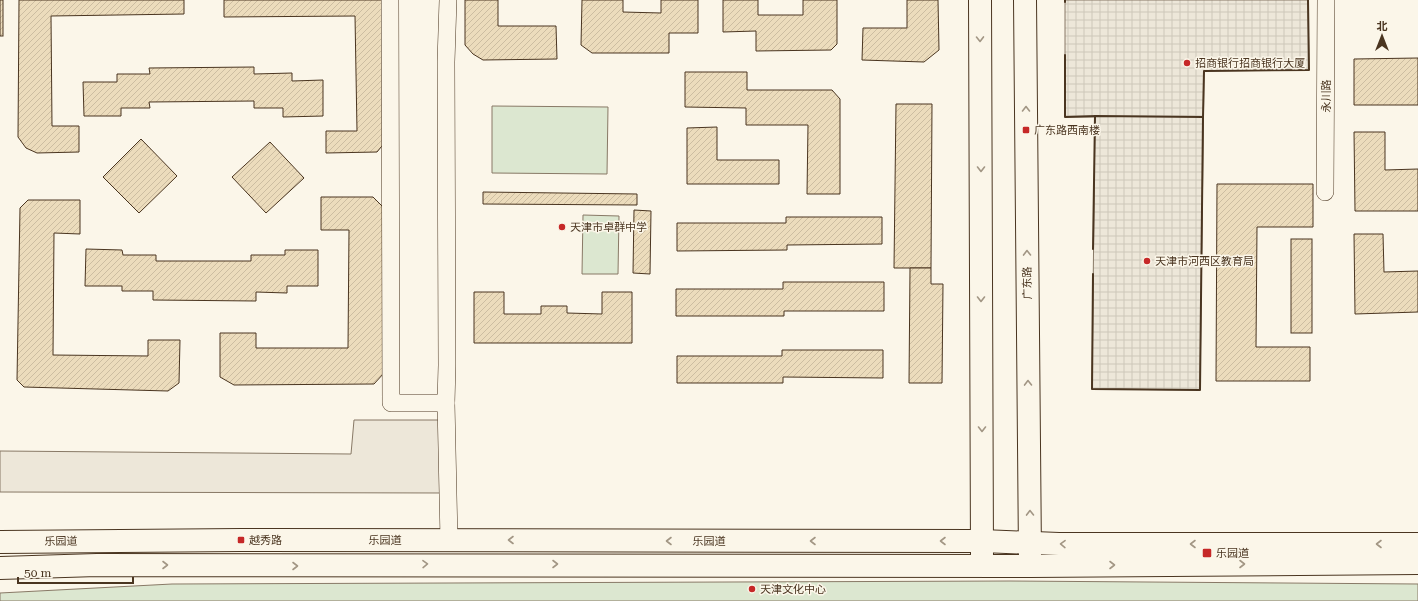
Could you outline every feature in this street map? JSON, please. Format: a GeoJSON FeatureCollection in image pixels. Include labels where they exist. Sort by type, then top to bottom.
{"type":"FeatureCollection","features":[{"type":"Feature","properties":{"kind":"main road"},"geometry":{"type":"LineString","coordinates":[[980,0],[982,565]]}},
{"type":"Feature","properties":{"kind":"main road","name":"广东路"},"geometry":{"type":"LineString","coordinates":[[1025,0],[1031,566]]}},
{"type":"Feature","properties":{"kind":"main road"},"geometry":{"type":"LineString","coordinates":[[449,540],[449,564]]}},
{"type":"Feature","properties":{"kind":"main road","name":"乐园道"},"geometry":{"type":"LineString","coordinates":[[0,542],[449,540],[982,541],[1059,544],[1418,544]]}},
{"type":"Feature","properties":{"kind":"main road"},"geometry":{"type":"LineString","coordinates":[[0,568],[97,565],[316,566],[449,564],[1031,566],[1418,563]]}},
{"type":"Feature","properties":{"kind":"street"},"geometry":{"type":"LineString","coordinates":[[390,0],[391,403],[446,403]]}},
{"type":"Feature","properties":{"kind":"street"},"geometry":{"type":"LineString","coordinates":[[448,0],[446,62],[446,403],[449,540]]}},
{"type":"Feature","properties":{"kind":"street","name":"永川路"},"geometry":{"type":"LineString","coordinates":[[1325,192],[1326,0]]}},
{"type":"Feature","properties":{"kind":"green space"},"geometry":{"type":"Polygon","coordinates":[[[492,106],[608,107],[607,174],[492,173],[492,106]]]}},
{"type":"Feature","properties":{"kind":"green space"},"geometry":{"type":"Polygon","coordinates":[[[583,215],[619,216],[618,274],[582,274],[583,215]]]}},
{"type":"Feature","properties":{"kind":"green space","name":"天津文化中心"},"geometry":{"type":"Polygon","coordinates":[[[1010,581],[1418,584],[1418,601],[0,601],[0,593],[172,584],[1010,581]]]}},
{"type":"Feature","properties":{"kind":"shaded area"},"geometry":{"type":"Polygon","coordinates":[[[1065,0],[1308,0],[1309,70],[1204,71],[1200,390],[1092,389],[1095,117],[1065,117],[1065,0]]]}},
{"type":"Feature","properties":{"kind":"shaded area"},"geometry":{"type":"Polygon","coordinates":[[[354,420],[443,420],[445,493],[0,492],[0,451],[351,454],[354,420]]]}},
{"type":"Feature","properties":{"kind":"building"},"geometry":{"type":"Polygon","coordinates":[[[0,0],[3,0],[3,36],[0,36],[0,0]]]}},
{"type":"Feature","properties":{"kind":"building"},"geometry":{"type":"Polygon","coordinates":[[[19,0],[184,0],[184,14],[51,16],[52,126],[79,126],[79,152],[37,153],[26,148],[18,137],[19,0]]]}},
{"type":"Feature","properties":{"kind":"building"},"geometry":{"type":"Polygon","coordinates":[[[224,0],[384,0],[386,141],[377,152],[326,153],[326,131],[357,131],[355,16],[224,17],[224,0]]]}},
{"type":"Feature","properties":{"kind":"building"},"geometry":{"type":"Polygon","coordinates":[[[465,0],[498,0],[498,26],[556,26],[557,59],[483,60],[473,54],[465,45],[465,0]]]}},
{"type":"Feature","properties":{"kind":"building"},"geometry":{"type":"Polygon","coordinates":[[[582,0],[623,0],[623,12],[661,13],[661,0],[698,0],[698,33],[669,33],[669,53],[592,53],[581,45],[582,0]]]}},
{"type":"Feature","properties":{"kind":"building"},"geometry":{"type":"Polygon","coordinates":[[[723,0],[758,0],[758,15],[803,15],[803,0],[837,0],[837,44],[831,50],[756,51],[756,31],[723,32],[723,0]]]}},
{"type":"Feature","properties":{"kind":"building"},"geometry":{"type":"Polygon","coordinates":[[[907,0],[938,0],[939,50],[924,62],[862,60],[863,28],[907,28],[907,0]]]}},
{"type":"Feature","properties":{"kind":"building"},"geometry":{"type":"Polygon","coordinates":[[[1418,58],[1418,105],[1354,105],[1354,59],[1418,58]]]}},
{"type":"Feature","properties":{"kind":"building"},"geometry":{"type":"Polygon","coordinates":[[[254,67],[254,74],[292,73],[292,81],[323,80],[323,116],[283,117],[283,108],[254,108],[254,101],[149,102],[150,108],[121,108],[121,116],[84,116],[83,82],[117,82],[117,74],[150,74],[149,68],[254,67]]]}},
{"type":"Feature","properties":{"kind":"building"},"geometry":{"type":"Polygon","coordinates":[[[685,72],[747,72],[747,90],[832,90],[840,99],[840,194],[807,194],[808,125],[746,125],[746,108],[685,107],[685,72]]]}},
{"type":"Feature","properties":{"kind":"building"},"geometry":{"type":"Polygon","coordinates":[[[896,104],[932,104],[931,268],[894,268],[896,104]]]}},
{"type":"Feature","properties":{"kind":"building"},"geometry":{"type":"Polygon","coordinates":[[[717,127],[717,160],[779,160],[779,184],[687,184],[687,128],[717,127]]]}},
{"type":"Feature","properties":{"kind":"building"},"geometry":{"type":"Polygon","coordinates":[[[1354,132],[1385,132],[1385,170],[1418,169],[1418,211],[1355,211],[1354,132]]]}},
{"type":"Feature","properties":{"kind":"building"},"geometry":{"type":"Polygon","coordinates":[[[141,139],[177,176],[139,213],[103,177],[141,139]]]}},
{"type":"Feature","properties":{"kind":"building"},"geometry":{"type":"Polygon","coordinates":[[[270,142],[304,178],[266,213],[232,177],[270,142]]]}},
{"type":"Feature","properties":{"kind":"building"},"geometry":{"type":"Polygon","coordinates":[[[1217,184],[1313,184],[1313,227],[1257,227],[1256,347],[1310,347],[1310,381],[1216,381],[1217,184]]]}},
{"type":"Feature","properties":{"kind":"building"},"geometry":{"type":"Polygon","coordinates":[[[483,192],[637,194],[637,205],[483,204],[483,192]]]}},
{"type":"Feature","properties":{"kind":"building"},"geometry":{"type":"Polygon","coordinates":[[[321,197],[373,197],[383,207],[384,373],[374,384],[234,385],[220,377],[220,333],[256,333],[256,348],[348,348],[349,230],[321,230],[321,197]]]}},
{"type":"Feature","properties":{"kind":"building"},"geometry":{"type":"Polygon","coordinates":[[[28,200],[80,200],[80,234],[54,233],[53,355],[148,356],[148,340],[180,340],[179,383],[168,391],[24,387],[17,380],[20,208],[28,200]]]}},
{"type":"Feature","properties":{"kind":"building"},"geometry":{"type":"Polygon","coordinates":[[[634,210],[651,211],[650,274],[633,273],[634,210]]]}},
{"type":"Feature","properties":{"kind":"building"},"geometry":{"type":"Polygon","coordinates":[[[786,217],[882,217],[882,244],[787,245],[787,250],[677,251],[677,223],[786,223],[786,217]]]}},
{"type":"Feature","properties":{"kind":"building"},"geometry":{"type":"Polygon","coordinates":[[[1354,234],[1383,234],[1384,272],[1418,271],[1418,312],[1355,314],[1354,234]]]}},
{"type":"Feature","properties":{"kind":"building"},"geometry":{"type":"Polygon","coordinates":[[[1291,239],[1312,239],[1312,333],[1291,333],[1291,239]]]}},
{"type":"Feature","properties":{"kind":"building"},"geometry":{"type":"Polygon","coordinates":[[[86,249],[122,250],[123,255],[156,255],[156,261],[251,261],[251,255],[285,255],[285,250],[318,250],[318,286],[287,286],[287,293],[256,292],[256,301],[153,300],[153,291],[122,291],[122,286],[85,286],[86,249]]]}},
{"type":"Feature","properties":{"kind":"building"},"geometry":{"type":"Polygon","coordinates":[[[910,268],[931,268],[931,284],[943,284],[942,383],[909,383],[910,268]]]}},
{"type":"Feature","properties":{"kind":"building"},"geometry":{"type":"Polygon","coordinates":[[[783,282],[884,282],[884,311],[784,311],[784,316],[676,316],[676,289],[783,289],[783,282]]]}},
{"type":"Feature","properties":{"kind":"building"},"geometry":{"type":"Polygon","coordinates":[[[474,292],[504,292],[504,314],[541,314],[541,306],[567,306],[567,313],[602,314],[602,292],[632,292],[632,343],[474,343],[474,292]]]}},
{"type":"Feature","properties":{"kind":"building"},"geometry":{"type":"Polygon","coordinates":[[[782,350],[883,350],[883,378],[783,377],[783,383],[677,383],[677,356],[782,356],[782,350]]]}},
{"type":"Feature","properties":{"kind":"wall"},"geometry":{"type":"LineString","coordinates":[[1203,117],[1204,71],[1309,70],[1308,0]]}},
{"type":"Feature","properties":{"kind":"wall"},"geometry":{"type":"LineString","coordinates":[[1065,55],[1065,117],[1097,116]]}},
{"type":"Feature","properties":{"kind":"wall"},"geometry":{"type":"LineString","coordinates":[[1093,249],[1095,116],[1203,117],[1200,390],[1092,389],[1093,274]]}},
{"type":"Feature","properties":{"kind":"place","name":"招商银行招商银行大厦"},"geometry":{"type":"Point","coordinates":[1187,63]}},
{"type":"Feature","properties":{"kind":"place","name":"广东路西南楼"},"geometry":{"type":"Point","coordinates":[1026,130]}},
{"type":"Feature","properties":{"kind":"place","name":"天津市卓群中学"},"geometry":{"type":"Point","coordinates":[562,227]}},
{"type":"Feature","properties":{"kind":"place","name":"天津市河西区教育局"},"geometry":{"type":"Point","coordinates":[1147,261]}},
{"type":"Feature","properties":{"kind":"place","name":"越秀路"},"geometry":{"type":"Point","coordinates":[241,540]}},
{"type":"Feature","properties":{"kind":"place","name":"乐园道"},"geometry":{"type":"Point","coordinates":[1207,553]}},
{"type":"Feature","properties":{"kind":"place","name":"天津文化中心"},"geometry":{"type":"Point","coordinates":[752,589]}}]}
